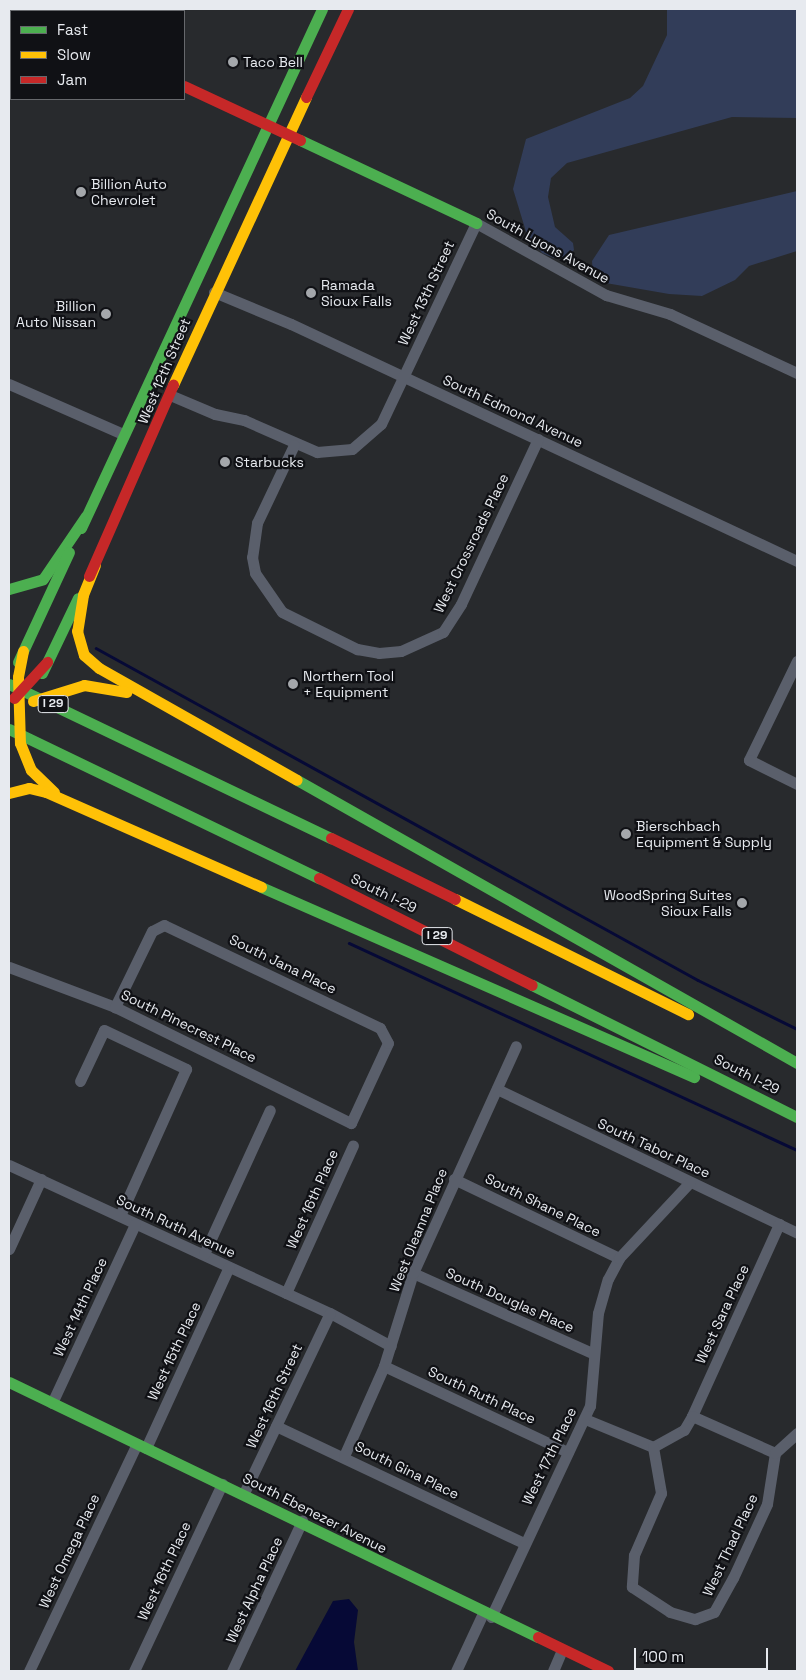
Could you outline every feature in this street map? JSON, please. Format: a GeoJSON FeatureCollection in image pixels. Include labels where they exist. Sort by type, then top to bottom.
{"type":"FeatureCollection","features":[{"type":"Feature","properties":{"kind":"main road","name":"West 12th Street"},"geometry":{"type":"LineString","coordinates":[[9,683],[322,9]]}},
{"type":"Feature","properties":{"kind":"main road","name":"West 12th Street"},"geometry":{"type":"LineString","coordinates":[[9,746],[12,725],[28,703],[95,565],[214,292],[348,9]]}},
{"type":"Feature","properties":{"kind":"main road","name":"South Lyons Avenue"},"geometry":{"type":"LineString","coordinates":[[185,86],[476,223]]}},
{"type":"Feature","properties":{"kind":"main road"},"geometry":{"type":"LineString","coordinates":[[9,589],[43,579],[86,516]]}},
{"type":"Feature","properties":{"kind":"main road"},"geometry":{"type":"LineString","coordinates":[[95,565],[80,607],[79,644],[90,662],[151,701],[586,941],[797,1063]]}},
{"type":"Feature","properties":{"kind":"main road"},"geometry":{"type":"LineString","coordinates":[[19,711],[13,699],[23,651]]}},
{"type":"Feature","properties":{"kind":"main road"},"geometry":{"type":"LineString","coordinates":[[13,699],[47,662]]}},
{"type":"Feature","properties":{"kind":"main road","name":"South I-29"},"geometry":{"type":"LineString","coordinates":[[9,683],[97,724],[797,1069]]}},
{"type":"Feature","properties":{"kind":"main road"},"geometry":{"type":"LineString","coordinates":[[68,801],[31,770],[12,725],[19,711],[28,703],[84,685],[109,687],[151,701]]}},
{"type":"Feature","properties":{"kind":"main road","name":"South I-29"},"geometry":{"type":"LineString","coordinates":[[12,725],[74,760],[797,1119]]}},
{"type":"Feature","properties":{"kind":"main road"},"geometry":{"type":"LineString","coordinates":[[9,793],[36,789],[68,801],[797,1119]]}},
{"type":"Feature","properties":{"kind":"main road","name":"South Ebenezer Avenue"},"geometry":{"type":"LineString","coordinates":[[10,1385],[244,1493],[487,1615],[608,1671]]}},
{"type":"Feature","properties":{"kind":"street","name":"South Lyons Avenue"},"geometry":{"type":"LineString","coordinates":[[476,223],[606,295],[670,314],[797,373]]}},
{"type":"Feature","properties":{"kind":"street","name":"West 13th Street"},"geometry":{"type":"LineString","coordinates":[[170,395],[215,414],[244,420],[294,445],[317,452],[352,449],[381,424],[476,223]]}},
{"type":"Feature","properties":{"kind":"street","name":"South Edmond Avenue"},"geometry":{"type":"LineString","coordinates":[[214,292],[404,376],[797,561]]}},
{"type":"Feature","properties":{"kind":"street"},"geometry":{"type":"LineString","coordinates":[[9,384],[123,434]]}},
{"type":"Feature","properties":{"kind":"street","name":"West Crossroads Place"},"geometry":{"type":"LineString","coordinates":[[294,445],[257,523],[252,557],[255,573],[282,612],[357,649],[379,653],[401,651],[443,632],[461,604],[538,439]]}},
{"type":"Feature","properties":{"kind":"street"},"geometry":{"type":"LineString","coordinates":[[797,661],[749,760],[797,784]]}},
{"type":"Feature","properties":{"kind":"street","name":"South Jana Place"},"geometry":{"type":"LineString","coordinates":[[115,1007],[152,931],[164,924],[380,1028],[388,1038],[386,1052],[352,1123]]}},
{"type":"Feature","properties":{"kind":"street","name":"South Pinecrest Place"},"geometry":{"type":"LineString","coordinates":[[9,967],[115,1007],[352,1123]]}},
{"type":"Feature","properties":{"kind":"street"},"geometry":{"type":"LineString","coordinates":[[80,1081],[104,1030],[186,1068],[120,1216]]}},
{"type":"Feature","properties":{"kind":"street","name":"West Oleanna Place"},"geometry":{"type":"LineString","coordinates":[[344,1456],[384,1366],[413,1273],[454,1179],[516,1046]]}},
{"type":"Feature","properties":{"kind":"street","name":"South Tabor Place"},"geometry":{"type":"LineString","coordinates":[[497,1090],[797,1232]]}},
{"type":"Feature","properties":{"kind":"street"},"geometry":{"type":"LineString","coordinates":[[204,1254],[270,1110]]}},
{"type":"Feature","properties":{"kind":"street","name":"West 16th Place"},"geometry":{"type":"LineString","coordinates":[[286,1293],[353,1145]]}},
{"type":"Feature","properties":{"kind":"street","name":"South Ruth Avenue"},"geometry":{"type":"LineString","coordinates":[[9,1165],[330,1313]]}},
{"type":"Feature","properties":{"kind":"street"},"geometry":{"type":"LineString","coordinates":[[9,1249],[41,1179]]}},
{"type":"Feature","properties":{"kind":"street","name":"South Shane Place"},"geometry":{"type":"LineString","coordinates":[[454,1179],[619,1258]]}},
{"type":"Feature","properties":{"kind":"street","name":"West 17th Place"},"geometry":{"type":"LineString","coordinates":[[456,1671],[524,1543],[584,1419],[603,1292],[619,1258],[690,1182]]}},
{"type":"Feature","properties":{"kind":"street","name":"West 14th Place"},"geometry":{"type":"LineString","coordinates":[[52,1403],[135,1224]]}},
{"type":"Feature","properties":{"kind":"street","name":"West Sara Place"},"geometry":{"type":"LineString","coordinates":[[692,1416],[779,1224]]}},
{"type":"Feature","properties":{"kind":"street","name":"West 15th Place"},"geometry":{"type":"LineString","coordinates":[[142,1446],[229,1267]]}},
{"type":"Feature","properties":{"kind":"street","name":"South Douglas Place"},"geometry":{"type":"LineString","coordinates":[[413,1273],[594,1354]]}},
{"type":"Feature","properties":{"kind":"street"},"geometry":{"type":"LineString","coordinates":[[330,1313],[391,1346]]}},
{"type":"Feature","properties":{"kind":"street","name":"West 16th Street"},"geometry":{"type":"LineString","coordinates":[[244,1493],[330,1313]]}},
{"type":"Feature","properties":{"kind":"street","name":"South Ruth Place"},"geometry":{"type":"LineString","coordinates":[[384,1366],[568,1452]]}},
{"type":"Feature","properties":{"kind":"street"},"geometry":{"type":"LineString","coordinates":[[584,1419],[654,1447],[678,1435],[692,1416],[775,1454],[797,1433]]}},
{"type":"Feature","properties":{"kind":"street","name":"South Gina Place"},"geometry":{"type":"LineString","coordinates":[[276,1426],[344,1456],[524,1543]]}},
{"type":"Feature","properties":{"kind":"street","name":"West Omega Place"},"geometry":{"type":"LineString","coordinates":[[29,1671],[142,1446]]}},
{"type":"Feature","properties":{"kind":"street","name":"West Thad Place"},"geometry":{"type":"LineString","coordinates":[[654,1447],[661,1493],[634,1555],[632,1587],[640,1597],[678,1616],[695,1619],[708,1615],[722,1600],[758,1525],[772,1487],[775,1454]]}},
{"type":"Feature","properties":{"kind":"street","name":"West 16th Place"},"geometry":{"type":"LineString","coordinates":[[134,1671],[222,1484]]}},
{"type":"Feature","properties":{"kind":"street","name":"West Alpha Place"},"geometry":{"type":"LineString","coordinates":[[232,1671],[302,1522]]}},
{"type":"Feature","properties":{"kind":"street"},"geometry":{"type":"LineString","coordinates":[[553,1671],[562,1650]]}},
{"type":"Feature","properties":{"kind":"shaded area"},"geometry":{"type":"Polygon","coordinates":[[[667,9],[797,9],[797,118],[732,117],[567,163],[551,178],[548,197],[555,227],[573,243],[574,250],[568,256],[554,258],[542,253],[527,235],[513,189],[526,139],[630,98],[643,86],[667,35],[667,9]]]}},
{"type":"Feature","properties":{"kind":"shaded area"},"geometry":{"type":"Polygon","coordinates":[[[797,191],[797,251],[749,266],[735,280],[702,296],[669,294],[600,282],[593,275],[592,261],[609,235],[797,191]]]}},
{"type":"Feature","properties":{"kind":"shaded area"},"geometry":{"type":"Polygon","coordinates":[[[349,1599],[358,1610],[354,1642],[358,1671],[295,1671],[333,1601],[349,1599]]]}},
{"type":"Feature","properties":{"kind":"waterway"},"geometry":{"type":"LineString","coordinates":[[96,648],[698,980],[797,1029]]}},
{"type":"Feature","properties":{"kind":"waterway"},"geometry":{"type":"LineString","coordinates":[[349,943],[797,1150]]}},
{"type":"Feature","properties":{"kind":"traffic: fast"},"geometry":{"type":"LineString","coordinates":[[81,528],[322,9]]}},
{"type":"Feature","properties":{"kind":"traffic: fast"},"geometry":{"type":"LineString","coordinates":[[300,140],[476,223]]}},
{"type":"Feature","properties":{"kind":"traffic: fast"},"geometry":{"type":"LineString","coordinates":[[9,589],[43,579],[86,516]]}},
{"type":"Feature","properties":{"kind":"traffic: fast"},"geometry":{"type":"LineString","coordinates":[[18,662],[69,552]]}},
{"type":"Feature","properties":{"kind":"traffic: fast"},"geometry":{"type":"LineString","coordinates":[[42,673],[78,598]]}},
{"type":"Feature","properties":{"kind":"traffic: fast"},"geometry":{"type":"LineString","coordinates":[[9,684],[331,838]]}},
{"type":"Feature","properties":{"kind":"traffic: fast"},"geometry":{"type":"LineString","coordinates":[[9,729],[319,878]]}},
{"type":"Feature","properties":{"kind":"traffic: fast"},"geometry":{"type":"LineString","coordinates":[[297,780],[797,1063]]}},
{"type":"Feature","properties":{"kind":"traffic: fast"},"geometry":{"type":"LineString","coordinates":[[261,887],[694,1077]]}},
{"type":"Feature","properties":{"kind":"traffic: fast"},"geometry":{"type":"LineString","coordinates":[[532,985],[797,1117]]}},
{"type":"Feature","properties":{"kind":"traffic: fast"},"geometry":{"type":"LineString","coordinates":[[9,1382],[538,1637]]}},
{"type":"Feature","properties":{"kind":"traffic: slow"},"geometry":{"type":"LineString","coordinates":[[173,385],[306,97]]}},
{"type":"Feature","properties":{"kind":"traffic: slow"},"geometry":{"type":"LineString","coordinates":[[95,565],[83,595],[77,631],[84,655],[99,668],[297,780]]}},
{"type":"Feature","properties":{"kind":"traffic: slow"},"geometry":{"type":"LineString","coordinates":[[23,651],[18,677],[20,743],[31,770],[54,792]]}},
{"type":"Feature","properties":{"kind":"traffic: slow"},"geometry":{"type":"LineString","coordinates":[[33,701],[84,685],[126,692]]}},
{"type":"Feature","properties":{"kind":"traffic: slow"},"geometry":{"type":"LineString","coordinates":[[9,793],[29,788],[46,792],[261,887]]}},
{"type":"Feature","properties":{"kind":"traffic: slow"},"geometry":{"type":"LineString","coordinates":[[455,899],[688,1014]]}},
{"type":"Feature","properties":{"kind":"traffic: jam"},"geometry":{"type":"LineString","coordinates":[[306,97],[348,9]]}},
{"type":"Feature","properties":{"kind":"traffic: jam"},"geometry":{"type":"LineString","coordinates":[[185,86],[300,140]]}},
{"type":"Feature","properties":{"kind":"traffic: jam"},"geometry":{"type":"LineString","coordinates":[[89,576],[173,385]]}},
{"type":"Feature","properties":{"kind":"traffic: jam"},"geometry":{"type":"LineString","coordinates":[[14,698],[47,662]]}},
{"type":"Feature","properties":{"kind":"traffic: jam"},"geometry":{"type":"LineString","coordinates":[[331,838],[455,899]]}},
{"type":"Feature","properties":{"kind":"traffic: jam"},"geometry":{"type":"LineString","coordinates":[[319,878],[532,985]]}},
{"type":"Feature","properties":{"kind":"traffic: jam"},"geometry":{"type":"LineString","coordinates":[[538,1637],[608,1671]]}},
{"type":"Feature","properties":{"kind":"place","name":"Taco Bell"},"geometry":{"type":"Point","coordinates":[233,62]}},
{"type":"Feature","properties":{"kind":"place","name":"Billion Auto Chevrolet"},"geometry":{"type":"Point","coordinates":[81,192]}},
{"type":"Feature","properties":{"kind":"place","name":"Ramada Sioux Falls"},"geometry":{"type":"Point","coordinates":[311,293]}},
{"type":"Feature","properties":{"kind":"place","name":"Billion Auto Nissan"},"geometry":{"type":"Point","coordinates":[106,314]}},
{"type":"Feature","properties":{"kind":"place","name":"Starbucks"},"geometry":{"type":"Point","coordinates":[225,462]}},
{"type":"Feature","properties":{"kind":"place","name":"Northern Tool + Equipment"},"geometry":{"type":"Point","coordinates":[293,684]}},
{"type":"Feature","properties":{"kind":"place","name":"Bierschbach Equipment & Supply"},"geometry":{"type":"Point","coordinates":[626,834]}},
{"type":"Feature","properties":{"kind":"place","name":"WoodSpring Suites Sioux Falls"},"geometry":{"type":"Point","coordinates":[742,903]}}]}
